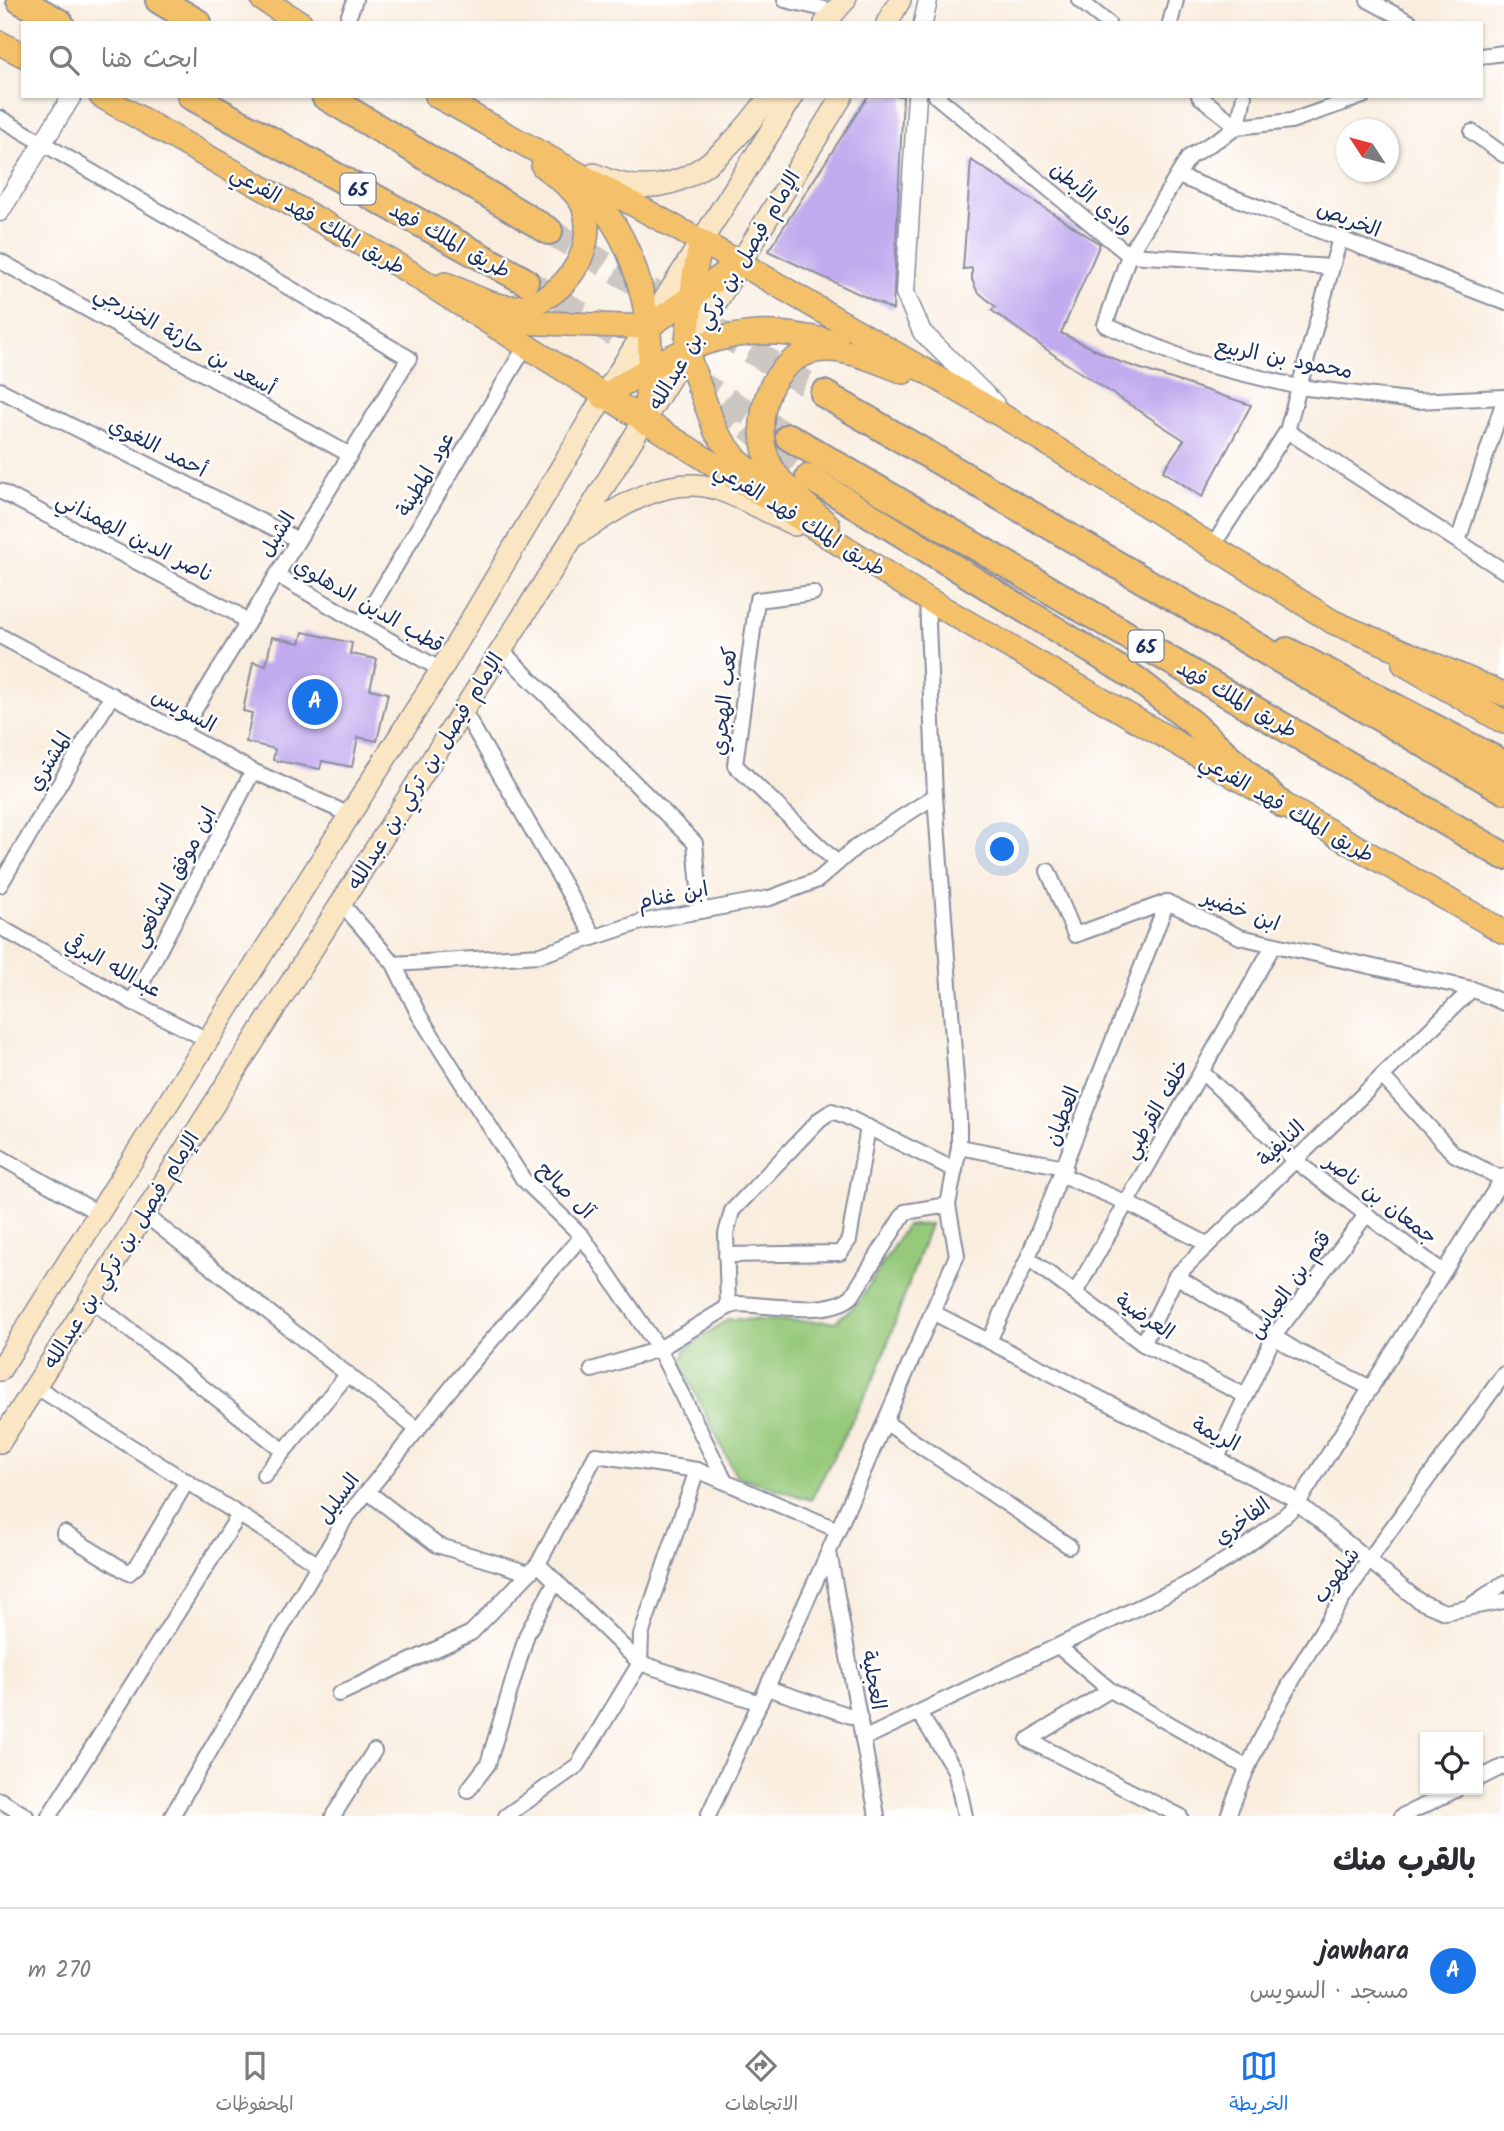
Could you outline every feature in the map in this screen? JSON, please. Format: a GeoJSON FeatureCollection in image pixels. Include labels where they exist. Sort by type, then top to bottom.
{"type":"FeatureCollection","features":[{"type":"Feature","properties":{"kind":"highway"},"geometry":{"type":"LineString","coordinates":[[20,0],[57,21]]}},
{"type":"Feature","properties":{"kind":"highway"},"geometry":{"type":"LineString","coordinates":[[159,0],[195,21]]}},
{"type":"Feature","properties":{"kind":"highway","name":"طريق الملك فهد"},"geometry":{"type":"LineString","coordinates":[[195,98],[525,281]]}},
{"type":"Feature","properties":{"kind":"highway"},"geometry":{"type":"LineString","coordinates":[[327,98],[549,231]]}},
{"type":"Feature","properties":{"kind":"highway"},"geometry":{"type":"LineString","coordinates":[[824,394],[1504,790]]}},
{"type":"Feature","properties":{"kind":"highway","name":"طريق الملك فهد"},"geometry":{"type":"LineString","coordinates":[[789,437],[1504,856]]}},
{"type":"Feature","properties":{"kind":"highway"},"geometry":{"type":"LineString","coordinates":[[808,477],[1135,678],[1193,723],[1284,806]]}},
{"type":"Feature","properties":{"kind":"highway"},"geometry":{"type":"LineString","coordinates":[[1105,559],[1504,763]]}},
{"type":"Feature","properties":{"kind":"main road"},"geometry":{"type":"LineString","coordinates":[[263,0],[298,21]]}},
{"type":"Feature","properties":{"kind":"main road"},"geometry":{"type":"LineString","coordinates":[[836,14],[858,0]]}},
{"type":"Feature","properties":{"kind":"main road"},"geometry":{"type":"LineString","coordinates":[[888,21],[901,0]]}},
{"type":"Feature","properties":{"kind":"main road"},"geometry":{"type":"LineString","coordinates":[[0,43],[21,54]]}},
{"type":"Feature","properties":{"kind":"main road","name":"طريق الملك فهد الفرعي"},"geometry":{"type":"LineString","coordinates":[[105,98],[403,268],[603,397],[927,599],[1504,932]]}},
{"type":"Feature","properties":{"kind":"main road"},"geometry":{"type":"LineString","coordinates":[[441,98],[611,182],[648,189],[683,178],[714,161],[750,123],[769,98]]}},
{"type":"Feature","properties":{"kind":"main road","name":"الإمام فيصل بن تركي بن عبدالله"},"geometry":{"type":"LineString","coordinates":[[2,1363],[441,670],[603,397],[792,98]]}},
{"type":"Feature","properties":{"kind":"main road","name":"الإمام فيصل بن تركي بن عبدالله"},"geometry":{"type":"LineString","coordinates":[[0,1441],[573,537],[841,98]]}},
{"type":"Feature","properties":{"kind":"main road"},"geometry":{"type":"LineString","coordinates":[[403,268],[503,306],[516,307],[545,299],[558,291],[574,272],[584,243],[584,206],[570,189],[501,129]]}},
{"type":"Feature","properties":{"kind":"main road"},"geometry":{"type":"LineString","coordinates":[[501,129],[740,263],[1018,425],[1333,622],[1504,722]]}},
{"type":"Feature","properties":{"kind":"main road"},"geometry":{"type":"LineString","coordinates":[[501,129],[581,187],[618,227],[632,262],[648,327],[649,368],[644,422]]}},
{"type":"Feature","properties":{"kind":"main road"},"geometry":{"type":"LineString","coordinates":[[701,243],[685,351],[716,432],[738,461],[855,552]]}},
{"type":"Feature","properties":{"kind":"main road"},"geometry":{"type":"LineString","coordinates":[[403,268],[489,312],[516,322],[648,327],[740,263]]}},
{"type":"Feature","properties":{"kind":"main road"},"geometry":{"type":"LineString","coordinates":[[603,397],[649,368],[721,337],[776,333],[847,344],[952,388]]}},
{"type":"Feature","properties":{"kind":"main road"},"geometry":{"type":"LineString","coordinates":[[855,552],[773,470],[762,445],[760,417],[774,384],[796,361],[825,350],[847,352],[952,388]]}},
{"type":"Feature","properties":{"kind":"main road"},"geometry":{"type":"LineString","coordinates":[[573,537],[625,503],[657,490],[690,486],[715,488],[855,552]]}},
{"type":"Feature","properties":{"kind":"main road"},"geometry":{"type":"LineString","coordinates":[[1333,622],[1504,694]]}},
{"type":"Feature","properties":{"kind":"main road"},"geometry":{"type":"LineString","coordinates":[[1467,910],[1504,925]]}},
{"type":"Feature","properties":{"kind":"street"},"geometry":{"type":"LineString","coordinates":[[347,21],[355,0]]}},
{"type":"Feature","properties":{"kind":"street"},"geometry":{"type":"LineString","coordinates":[[785,0],[836,14]]}},
{"type":"Feature","properties":{"kind":"street"},"geometry":{"type":"LineString","coordinates":[[923,21],[928,0]]}},
{"type":"Feature","properties":{"kind":"street"},"geometry":{"type":"LineString","coordinates":[[1079,0],[1105,21]]}},
{"type":"Feature","properties":{"kind":"street"},"geometry":{"type":"LineString","coordinates":[[1171,21],[1176,0]]}},
{"type":"Feature","properties":{"kind":"street"},"geometry":{"type":"LineString","coordinates":[[1375,1],[1408,21]]}},
{"type":"Feature","properties":{"kind":"street"},"geometry":{"type":"LineString","coordinates":[[1483,56],[1504,53]]}},
{"type":"Feature","properties":{"kind":"street"},"geometry":{"type":"LineString","coordinates":[[0,212],[71,98]]}},
{"type":"Feature","properties":{"kind":"street"},"geometry":{"type":"LineString","coordinates":[[917,98],[905,293],[911,313],[938,352],[1018,425]]}},
{"type":"Feature","properties":{"kind":"street","name":"وادي الأبطن"},"geometry":{"type":"LineString","coordinates":[[938,98],[1129,255],[1332,267]]}},
{"type":"Feature","properties":{"kind":"street"},"geometry":{"type":"LineString","coordinates":[[1202,98],[1238,127]]}},
{"type":"Feature","properties":{"kind":"street"},"geometry":{"type":"LineString","coordinates":[[1238,127],[1244,98]]}},
{"type":"Feature","properties":{"kind":"street"},"geometry":{"type":"LineString","coordinates":[[1129,255],[1189,157],[1238,127],[1291,121],[1357,98]]}},
{"type":"Feature","properties":{"kind":"street"},"geometry":{"type":"LineString","coordinates":[[0,118],[44,143]]}},
{"type":"Feature","properties":{"kind":"street"},"geometry":{"type":"LineString","coordinates":[[1472,132],[1504,155]]}},
{"type":"Feature","properties":{"kind":"street","name":"الشبل"},"geometry":{"type":"LineString","coordinates":[[44,143],[409,358],[181,732]]}},
{"type":"Feature","properties":{"kind":"street","name":"الخريص"},"geometry":{"type":"LineString","coordinates":[[1178,176],[1504,302]]}},
{"type":"Feature","properties":{"kind":"street"},"geometry":{"type":"LineString","coordinates":[[1212,547],[1287,431],[1340,239]]}},
{"type":"Feature","properties":{"kind":"street","name":"محمود بن الربيع"},"geometry":{"type":"LineString","coordinates":[[1129,255],[1105,325],[1191,362],[1299,387],[1416,401],[1504,399]]}},
{"type":"Feature","properties":{"kind":"street","name":"أسعد بن حارثة الخزرجي"},"geometry":{"type":"LineString","coordinates":[[0,261],[350,455]]}},
{"type":"Feature","properties":{"kind":"street","name":"عود المطينة"},"geometry":{"type":"LineString","coordinates":[[362,623],[525,347]]}},
{"type":"Feature","properties":{"kind":"street","name":"أحمد اللغوي"},"geometry":{"type":"LineString","coordinates":[[0,390],[298,540]]}},
{"type":"Feature","properties":{"kind":"street"},"geometry":{"type":"LineString","coordinates":[[1458,541],[1504,399]]}},
{"type":"Feature","properties":{"kind":"street"},"geometry":{"type":"LineString","coordinates":[[1287,431],[1504,571]]}},
{"type":"Feature","properties":{"kind":"street","name":"ناصر الدين الهمذاني"},"geometry":{"type":"LineString","coordinates":[[0,491],[237,614],[246,625]]}},
{"type":"Feature","properties":{"kind":"street","name":"قطب الدين الدهلوي"},"geometry":{"type":"LineString","coordinates":[[277,575],[441,670]]}},
{"type":"Feature","properties":{"kind":"street","name":"كعب الهجري"},"geometry":{"type":"LineString","coordinates":[[814,593],[757,600],[735,765],[837,863]]}},
{"type":"Feature","properties":{"kind":"street"},"geometry":{"type":"LineString","coordinates":[[708,1816],[838,1530],[957,1255],[948,1205],[959,1147],[935,796],[927,599]]}},
{"type":"Feature","properties":{"kind":"street","name":"السويس"},"geometry":{"type":"LineString","coordinates":[[0,636],[253,771],[350,815]]}},
{"type":"Feature","properties":{"kind":"street"},"geometry":{"type":"LineString","coordinates":[[501,650],[695,842],[701,911]]}},
{"type":"Feature","properties":{"kind":"street","name":"المشتري"},"geometry":{"type":"LineString","coordinates":[[0,885],[112,695]]}},
{"type":"Feature","properties":{"kind":"street"},"geometry":{"type":"LineString","coordinates":[[463,710],[594,937]]}},
{"type":"Feature","properties":{"kind":"street","name":"ابن موفق الشافعي"},"geometry":{"type":"LineString","coordinates":[[132,1002],[253,771]]}},
{"type":"Feature","properties":{"kind":"street","name":"ابن غنام"},"geometry":{"type":"LineString","coordinates":[[394,964],[540,955],[640,922],[770,898],[818,880],[857,846],[935,796]]}},
{"type":"Feature","properties":{"kind":"street","name":"ابن خضير"},"geometry":{"type":"LineString","coordinates":[[1048,871],[1075,935],[1167,902],[1240,937],[1472,989],[1504,1003]]}},
{"type":"Feature","properties":{"kind":"street","name":"العطيان"},"geometry":{"type":"LineString","coordinates":[[989,1341],[1028,1258],[1167,902]]}},
{"type":"Feature","properties":{"kind":"street","name":"آل صالح"},"geometry":{"type":"LineString","coordinates":[[341,903],[394,964],[419,1015],[523,1179],[582,1236],[659,1349],[725,1481]]}},
{"type":"Feature","properties":{"kind":"street","name":"عبدالله البرقي"},"geometry":{"type":"LineString","coordinates":[[0,927],[132,1002],[208,1040]]}},
{"type":"Feature","properties":{"kind":"street","name":"خلف القرطبي"},"geometry":{"type":"LineString","coordinates":[[1075,1293],[1273,946]]}},
{"type":"Feature","properties":{"kind":"street","name":"النايفية"},"geometry":{"type":"LineString","coordinates":[[1143,1344],[1176,1276],[1472,989]]}},
{"type":"Feature","properties":{"kind":"street","name":"جمعان بن ناصر"},"geometry":{"type":"LineString","coordinates":[[1202,1072],[1294,1160],[1443,1272]]}},
{"type":"Feature","properties":{"kind":"street"},"geometry":{"type":"LineString","coordinates":[[1382,1076],[1454,1154],[1503,1178]]}},
{"type":"Feature","properties":{"kind":"street"},"geometry":{"type":"LineString","coordinates":[[728,1307],[727,1222],[732,1210],[820,1119],[832,1111],[954,1170]]}},
{"type":"Feature","properties":{"kind":"street"},"geometry":{"type":"LineString","coordinates":[[726,1255],[840,1253],[849,1240],[868,1127]]}},
{"type":"Feature","properties":{"kind":"street"},"geometry":{"type":"LineString","coordinates":[[959,1147],[1063,1171],[1208,1244]]}},
{"type":"Feature","properties":{"kind":"street"},"geometry":{"type":"LineString","coordinates":[[0,1157],[98,1213]]}},
{"type":"Feature","properties":{"kind":"street","name":"الفاخري"},"geometry":{"type":"LineString","coordinates":[[863,1740],[1059,1647],[1211,1570],[1280,1521],[1298,1503],[1503,1178]]}},
{"type":"Feature","properties":{"kind":"street"},"geometry":{"type":"LineString","coordinates":[[592,1370],[659,1349],[728,1307],[738,1304],[826,1308],[842,1305],[852,1296],[905,1212],[948,1205]]}},
{"type":"Feature","properties":{"kind":"street"},"geometry":{"type":"LineString","coordinates":[[144,1214],[418,1430]]}},
{"type":"Feature","properties":{"kind":"street","name":"قثم بن العباس"},"geometry":{"type":"LineString","coordinates":[[1217,1458],[1275,1336],[1367,1214]]}},
{"type":"Feature","properties":{"kind":"street","name":"السليل"},"geometry":{"type":"LineString","coordinates":[[172,1816],[345,1520],[582,1236]]}},
{"type":"Feature","properties":{"kind":"street","name":"العرضية"},"geometry":{"type":"LineString","coordinates":[[1028,1258],[1143,1344],[1246,1396]]}},
{"type":"Feature","properties":{"kind":"street"},"geometry":{"type":"LineString","coordinates":[[1176,1276],[1275,1336],[1370,1388]]}},
{"type":"Feature","properties":{"kind":"street"},"geometry":{"type":"LineString","coordinates":[[90,1298],[284,1451]]}},
{"type":"Feature","properties":{"kind":"street","name":"الريمة"},"geometry":{"type":"LineString","coordinates":[[932,1312],[1217,1458],[1298,1503],[1419,1601],[1445,1612],[1504,1601]]}},
{"type":"Feature","properties":{"kind":"street"},"geometry":{"type":"LineString","coordinates":[[264,1475],[348,1374]]}},
{"type":"Feature","properties":{"kind":"street","name":"شلهوب"},"geometry":{"type":"LineString","coordinates":[[1229,1815],[1246,1768],[1277,1704],[1326,1625],[1504,1374]]}},
{"type":"Feature","properties":{"kind":"street"},"geometry":{"type":"LineString","coordinates":[[35,1386],[319,1565]]}},
{"type":"Feature","properties":{"kind":"street"},"geometry":{"type":"LineString","coordinates":[[885,1422],[1069,1546]]}},
{"type":"Feature","properties":{"kind":"street"},"geometry":{"type":"LineString","coordinates":[[340,1694],[471,1633],[534,1569],[596,1455],[697,1470],[838,1530]]}},
{"type":"Feature","properties":{"kind":"street"},"geometry":{"type":"LineString","coordinates":[[506,1816],[578,1765],[640,1663],[641,1635],[697,1470]]}},
{"type":"Feature","properties":{"kind":"street"},"geometry":{"type":"LineString","coordinates":[[64,1533],[129,1573],[137,1566],[187,1481]]}},
{"type":"Feature","properties":{"kind":"street"},"geometry":{"type":"LineString","coordinates":[[368,1492],[437,1545],[534,1569],[556,1581],[640,1663],[760,1703]]}},
{"type":"Feature","properties":{"kind":"street"},"geometry":{"type":"LineString","coordinates":[[49,1816],[239,1515]]}},
{"type":"Feature","properties":{"kind":"street","name":"العجلية"},"geometry":{"type":"LineString","coordinates":[[829,1550],[877,1816]]}},
{"type":"Feature","properties":{"kind":"street"},"geometry":{"type":"LineString","coordinates":[[468,1790],[488,1764],[527,1634],[556,1581]]}},
{"type":"Feature","properties":{"kind":"street"},"geometry":{"type":"LineString","coordinates":[[1464,1609],[1504,1583]]}},
{"type":"Feature","properties":{"kind":"street"},"geometry":{"type":"LineString","coordinates":[[1059,1647],[1110,1690],[1246,1768]]}},
{"type":"Feature","properties":{"kind":"street"},"geometry":{"type":"LineString","coordinates":[[767,1688],[859,1719]]}},
{"type":"Feature","properties":{"kind":"street"},"geometry":{"type":"LineString","coordinates":[[1110,1690],[1028,1740],[1180,1816]]}},
{"type":"Feature","properties":{"kind":"street"},"geometry":{"type":"LineString","coordinates":[[919,1713],[955,1770],[965,1816]]}},
{"type":"Feature","properties":{"kind":"street"},"geometry":{"type":"LineString","coordinates":[[333,1816],[374,1751]]}},
{"type":"Feature","properties":{"kind":"street"},"geometry":{"type":"LineString","coordinates":[[1483,1776],[1504,1766]]}},
{"type":"Feature","properties":{"kind":"street"},"geometry":{"type":"LineString","coordinates":[[1402,1816],[1446,1795]]}},
{"type":"Feature","properties":{"kind":"street"},"geometry":{"type":"LineString","coordinates":[[0,1800],[24,1815]]}},
{"type":"Feature","properties":{"kind":"green space"},"geometry":{"type":"Polygon","coordinates":[[[930,1224],[878,1370],[811,1500],[736,1476],[682,1366],[685,1350],[728,1319],[835,1322],[858,1303],[906,1226],[930,1224]]]}},
{"type":"Feature","properties":{"kind":"building"},"geometry":{"type":"Polygon","coordinates":[[[867,98],[903,98],[893,310],[768,251],[867,98]]]}},
{"type":"Feature","properties":{"kind":"building"},"geometry":{"type":"Polygon","coordinates":[[[971,160],[1100,244],[1061,333],[1120,362],[1251,405],[1202,497],[1163,471],[1184,440],[1064,362],[991,310],[996,307],[977,291],[972,280],[972,268],[963,269],[971,160]]]}},
{"type":"Feature","properties":{"kind":"building"},"geometry":{"type":"Polygon","coordinates":[[[303,632],[352,643],[350,654],[377,659],[370,689],[388,693],[377,741],[358,737],[352,767],[322,761],[320,769],[273,760],[275,749],[246,742],[252,713],[243,711],[253,662],[266,665],[272,637],[300,643],[303,632]]]}},
{"type":"Feature","properties":{"kind":"tunnel"},"geometry":{"type":"LineString","coordinates":[[549,231],[824,394]]}},
{"type":"Feature","properties":{"kind":"tunnel"},"geometry":{"type":"LineString","coordinates":[[525,281],[789,437]]}},
{"type":"Feature","properties":{"kind":"tunnel"},"geometry":{"type":"LineString","coordinates":[[692,382],[808,477]]}},
{"type":"Feature","properties":{"kind":"place","name":"jawhara"},"geometry":{"type":"Point","coordinates":[315,702]}}]}
